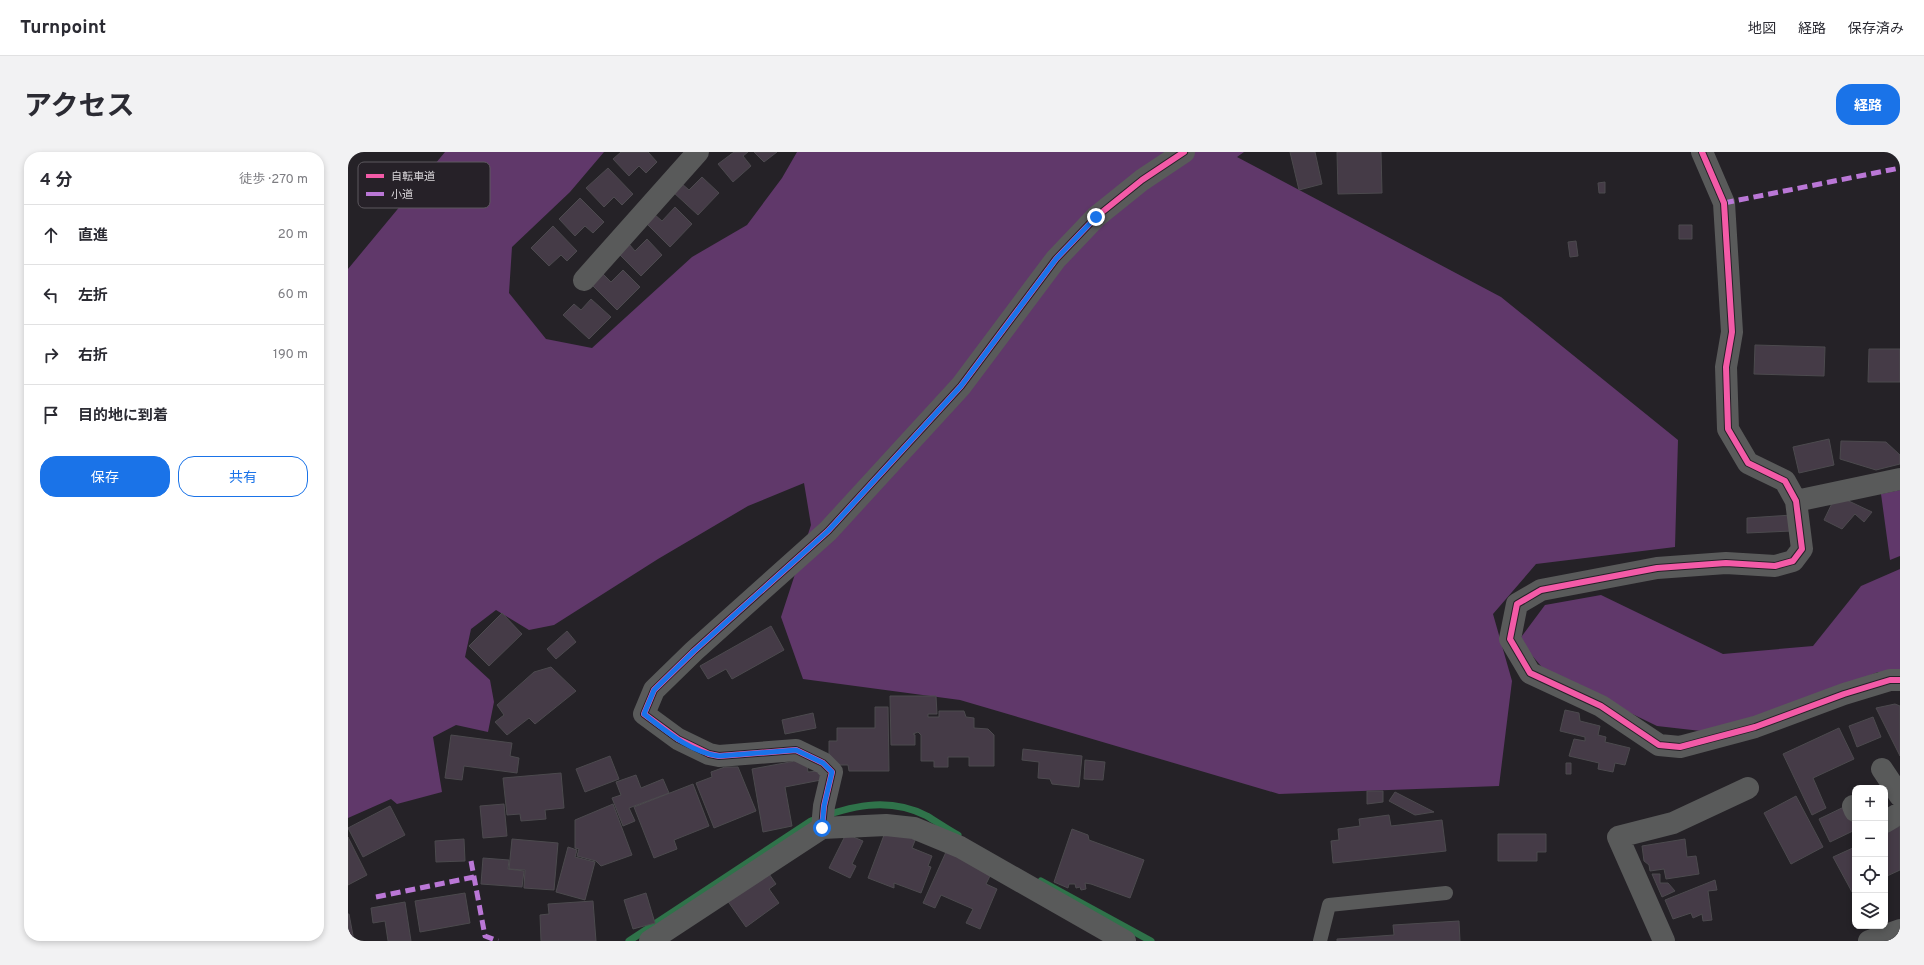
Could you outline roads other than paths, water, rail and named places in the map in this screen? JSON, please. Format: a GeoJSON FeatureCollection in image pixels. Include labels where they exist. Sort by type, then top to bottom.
{"type":"FeatureCollection","features":[{"type":"Feature","properties":{"kind":"street"},"geometry":{"type":"LineString","coordinates":[[584,280],[698,152]]}},
{"type":"Feature","properties":{"kind":"street"},"geometry":{"type":"LineString","coordinates":[[822,828],[824,806],[832,772],[823,763],[796,750],[719,756],[698,750],[678,739],[644,714],[654,690],[694,651],[828,531],[961,386],[1056,259],[1096,217],[1142,180],[1184,152]]}},
{"type":"Feature","properties":{"kind":"street"},"geometry":{"type":"LineString","coordinates":[[1702,152],[1724,203],[1732,332],[1726,367],[1728,429],[1748,463],[1785,481],[1796,501],[1802,549],[1793,561],[1775,566],[1726,563],[1657,568],[1541,590],[1518,604],[1510,639],[1530,673],[1601,706],[1659,745],[1680,747],[1755,727],[1844,694],[1890,680],[1900,680]]}},
{"type":"Feature","properties":{"kind":"street"},"geometry":{"type":"LineString","coordinates":[[1796,501],[1900,479]]}},
{"type":"Feature","properties":{"kind":"street"},"geometry":{"type":"LineString","coordinates":[[1882,769],[1900,796]]}},
{"type":"Feature","properties":{"kind":"street"},"geometry":{"type":"LineString","coordinates":[[1664,941],[1618,837],[1673,823],[1748,788]]}},
{"type":"Feature","properties":{"kind":"street"},"geometry":{"type":"LineString","coordinates":[[1887,821],[1900,813]]}},
{"type":"Feature","properties":{"kind":"street"},"geometry":{"type":"LineString","coordinates":[[650,941],[822,828],[886,825],[914,828],[960,847],[1125,941]]}},
{"type":"Feature","properties":{"kind":"street"},"geometry":{"type":"LineString","coordinates":[[1870,941],[1900,930]]}},
{"type":"Feature","properties":{"kind":"lane"},"geometry":{"type":"LineString","coordinates":[[1320,941],[1329,905],[1446,894]]}},
{"type":"Feature","properties":{"kind":"waterway"},"geometry":{"type":"LineString","coordinates":[[629,941],[811,821],[840,811],[869,805],[898,806],[927,816],[958,835]]}},
{"type":"Feature","properties":{"kind":"waterway"},"geometry":{"type":"LineString","coordinates":[[1041,881],[1151,941]]}}]}
